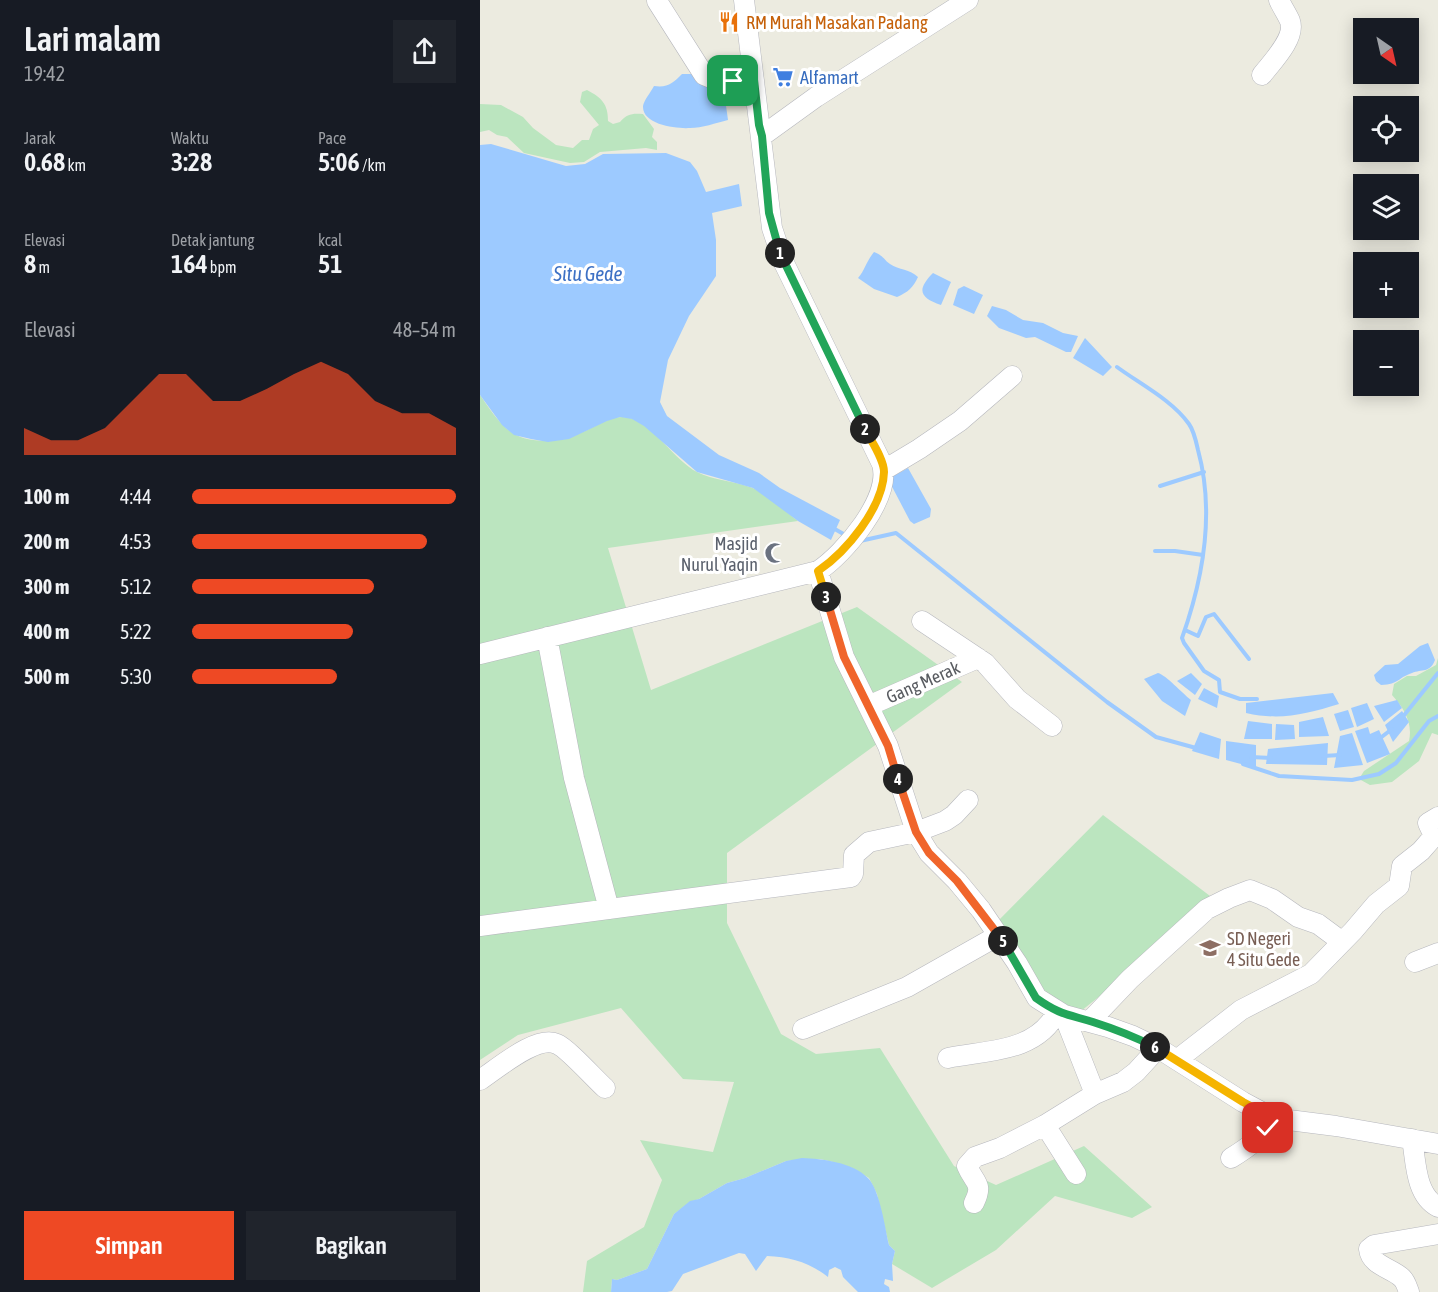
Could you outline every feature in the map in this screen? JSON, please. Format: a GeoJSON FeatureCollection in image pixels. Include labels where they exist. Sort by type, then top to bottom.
{"type":"FeatureCollection","features":[{"type":"Feature","properties":{"kind":"street"},"geometry":{"type":"LineString","coordinates":[[480,654],[818,571],[831,562],[864,525],[879,495],[884,470],[778,247],[769,213],[762,136],[744,0]]}},
{"type":"Feature","properties":{"kind":"street"},"geometry":{"type":"LineString","coordinates":[[762,136],[816,97],[968,0]]}},
{"type":"Feature","properties":{"kind":"street"},"geometry":{"type":"LineString","coordinates":[[1262,75],[1282,50],[1290,33],[1291,23],[1279,0]]}},
{"type":"Feature","properties":{"kind":"street"},"geometry":{"type":"LineString","coordinates":[[657,1],[704,75],[716,80],[754,80]]}},
{"type":"Feature","properties":{"kind":"street"},"geometry":{"type":"LineString","coordinates":[[884,470],[960,421],[1012,376]]}},
{"type":"Feature","properties":{"kind":"street"},"geometry":{"type":"LineString","coordinates":[[818,571],[844,657],[888,746],[916,832],[929,853],[957,881],[999,935],[1036,998],[1060,1014],[1090,1021],[1133,1036],[1158,1048],[1243,1102],[1273,1118],[1336,1126],[1438,1144]]}},
{"type":"Feature","properties":{"kind":"street"},"geometry":{"type":"LineString","coordinates":[[921,621],[978,658],[994,672],[1017,699],[1052,726]]}},
{"type":"Feature","properties":{"kind":"street"},"geometry":{"type":"LineString","coordinates":[[546,637],[574,778],[609,909]]}},
{"type":"Feature","properties":{"kind":"street","name":"Gang Merak"},"geometry":{"type":"LineString","coordinates":[[868,706],[978,658]]}},
{"type":"Feature","properties":{"kind":"street"},"geometry":{"type":"LineString","coordinates":[[480,926],[851,877],[854,855],[869,842],[916,832],[945,821],[968,800]]}},
{"type":"Feature","properties":{"kind":"street"},"geometry":{"type":"LineString","coordinates":[[1178,1059],[1241,1010],[1311,974],[1326,961],[1376,903],[1399,886],[1402,866],[1426,847],[1434,836],[1427,826],[1428,823],[1438,817]]}},
{"type":"Feature","properties":{"kind":"street"},"geometry":{"type":"LineString","coordinates":[[1090,1021],[1131,979],[1207,909],[1250,890],[1272,899],[1298,917],[1318,924],[1341,941]]}},
{"type":"Feature","properties":{"kind":"street"},"geometry":{"type":"LineString","coordinates":[[803,1029],[907,987],[999,935]]}},
{"type":"Feature","properties":{"kind":"street"},"geometry":{"type":"LineString","coordinates":[[1415,963],[1438,953]]}},
{"type":"Feature","properties":{"kind":"street"},"geometry":{"type":"LineString","coordinates":[[948,1058],[1008,1049],[1031,1038],[1060,1014]]}},
{"type":"Feature","properties":{"kind":"street"},"geometry":{"type":"LineString","coordinates":[[1060,1014],[1095,1094]]}},
{"type":"Feature","properties":{"kind":"street"},"geometry":{"type":"LineString","coordinates":[[480,1080],[532,1046],[544,1041],[558,1044],[605,1088]]}},
{"type":"Feature","properties":{"kind":"street"},"geometry":{"type":"LineString","coordinates":[[974,1203],[979,1194],[978,1185],[967,1166],[970,1161],[1045,1125],[1095,1094],[1123,1082],[1136,1072],[1158,1048]]}},
{"type":"Feature","properties":{"kind":"street"},"geometry":{"type":"LineString","coordinates":[[1232,1158],[1254,1143],[1268,1128],[1273,1118]]}},
{"type":"Feature","properties":{"kind":"street"},"geometry":{"type":"LineString","coordinates":[[1045,1125],[1076,1174]]}},
{"type":"Feature","properties":{"kind":"street"},"geometry":{"type":"LineString","coordinates":[[1412,1139],[1420,1187],[1437,1210]]}},
{"type":"Feature","properties":{"kind":"street"},"geometry":{"type":"LineString","coordinates":[[1409,1292],[1401,1276],[1388,1270],[1371,1257],[1369,1249],[1374,1245],[1438,1234]]}},
{"type":"Feature","properties":{"kind":"green space"},"geometry":{"type":"Polygon","coordinates":[[[587,90],[603,102],[607,110],[608,121],[613,124],[630,115],[643,114],[654,129],[652,137],[657,142],[657,150],[646,148],[600,152],[584,162],[570,163],[524,153],[507,137],[489,130],[480,132],[480,104],[501,105],[523,117],[533,128],[556,145],[573,148],[582,140],[589,140],[593,129],[599,125],[580,102],[582,92],[587,90]]]}},
{"type":"Feature","properties":{"kind":"green space"},"geometry":{"type":"Polygon","coordinates":[[[480,395],[496,418],[511,432],[533,440],[545,441],[569,437],[610,419],[630,418],[648,428],[697,472],[756,489],[798,521],[608,548],[651,690],[857,607],[962,682],[727,853],[727,923],[781,1034],[816,1054],[880,1048],[954,1166],[996,1185],[1084,1146],[1152,1207],[1132,1218],[1055,1196],[996,1250],[932,1288],[892,1264],[895,1251],[889,1245],[877,1194],[869,1178],[852,1168],[820,1159],[786,1161],[727,1183],[690,1202],[674,1214],[647,1269],[617,1280],[612,1279],[611,1292],[583,1292],[587,1261],[644,1227],[662,1180],[640,1140],[713,1152],[734,1082],[683,1079],[621,1008],[518,1035],[480,1060],[480,395]]]}},
{"type":"Feature","properties":{"kind":"green space"},"geometry":{"type":"Polygon","coordinates":[[[1438,658],[1438,735],[1432,733],[1419,761],[1392,782],[1370,785],[1359,779],[1364,771],[1409,741],[1409,722],[1392,695],[1394,684],[1407,676],[1416,676],[1436,665],[1438,658]]]}},
{"type":"Feature","properties":{"kind":"green space"},"geometry":{"type":"Polygon","coordinates":[[[1103,815],[1218,902],[1081,1011],[1040,996],[996,923],[1103,815]]]}},
{"type":"Feature","properties":{"kind":"water"},"geometry":{"type":"Polygon","coordinates":[[[721,70],[728,120],[699,127],[677,128],[654,122],[644,112],[643,106],[654,86],[670,84],[682,74],[721,70]]]}},
{"type":"Feature","properties":{"kind":"water","name":"Situ Gede"},"geometry":{"type":"Polygon","coordinates":[[[491,144],[566,166],[585,164],[603,154],[666,153],[690,162],[697,171],[706,192],[739,184],[742,206],[712,213],[716,240],[716,276],[689,316],[668,360],[660,402],[667,416],[719,455],[759,473],[780,488],[840,520],[831,540],[798,521],[753,488],[697,472],[644,426],[632,419],[620,417],[569,439],[548,442],[514,435],[502,425],[480,395],[480,145],[491,144]]]}},
{"type":"Feature","properties":{"kind":"water"},"geometry":{"type":"Polygon","coordinates":[[[874,252],[890,264],[912,272],[918,277],[910,289],[897,297],[874,289],[858,278],[874,252]]]}},
{"type":"Feature","properties":{"kind":"water"},"geometry":{"type":"Polygon","coordinates":[[[933,273],[951,282],[941,305],[928,299],[923,293],[924,284],[933,273]]]}},
{"type":"Feature","properties":{"kind":"water"},"geometry":{"type":"Polygon","coordinates":[[[964,286],[983,295],[974,314],[953,305],[958,289],[964,286]]]}},
{"type":"Feature","properties":{"kind":"water"},"geometry":{"type":"Polygon","coordinates":[[[992,306],[1006,310],[1023,320],[1043,323],[1063,333],[1078,336],[1071,352],[1066,352],[1035,337],[1026,338],[999,328],[987,316],[992,306]]]}},
{"type":"Feature","properties":{"kind":"water"},"geometry":{"type":"Polygon","coordinates":[[[1085,338],[1112,367],[1103,376],[1073,358],[1085,338]]]}},
{"type":"Feature","properties":{"kind":"water"},"geometry":{"type":"Polygon","coordinates":[[[908,468],[931,509],[930,517],[914,524],[910,521],[888,479],[908,468]]]}},
{"type":"Feature","properties":{"kind":"water"},"geometry":{"type":"Polygon","coordinates":[[[1428,643],[1435,660],[1431,667],[1392,683],[1381,685],[1376,681],[1374,675],[1385,665],[1398,664],[1420,646],[1428,643]]]}},
{"type":"Feature","properties":{"kind":"water"},"geometry":{"type":"Polygon","coordinates":[[[1158,673],[1191,700],[1185,716],[1162,701],[1144,679],[1158,673]]]}},
{"type":"Feature","properties":{"kind":"water"},"geometry":{"type":"Polygon","coordinates":[[[1191,673],[1202,684],[1195,695],[1177,681],[1191,673]]]}},
{"type":"Feature","properties":{"kind":"water"},"geometry":{"type":"Polygon","coordinates":[[[1204,688],[1219,696],[1217,708],[1198,699],[1204,688]]]}},
{"type":"Feature","properties":{"kind":"water"},"geometry":{"type":"Polygon","coordinates":[[[1333,693],[1339,704],[1304,713],[1271,716],[1246,713],[1246,703],[1333,693]]]}},
{"type":"Feature","properties":{"kind":"water"},"geometry":{"type":"Polygon","coordinates":[[[1397,700],[1402,708],[1384,722],[1374,706],[1397,700]]]}},
{"type":"Feature","properties":{"kind":"water"},"geometry":{"type":"Polygon","coordinates":[[[1367,703],[1374,719],[1357,727],[1351,708],[1367,703]]]}},
{"type":"Feature","properties":{"kind":"water"},"geometry":{"type":"Polygon","coordinates":[[[1348,710],[1354,727],[1340,731],[1334,714],[1348,710]]]}},
{"type":"Feature","properties":{"kind":"water"},"geometry":{"type":"Polygon","coordinates":[[[1402,711],[1409,722],[1393,742],[1385,725],[1402,711]]]}},
{"type":"Feature","properties":{"kind":"water"},"geometry":{"type":"Polygon","coordinates":[[[1323,717],[1329,736],[1299,737],[1299,722],[1323,717]]]}},
{"type":"Feature","properties":{"kind":"water"},"geometry":{"type":"Polygon","coordinates":[[[1248,721],[1272,724],[1272,739],[1244,739],[1248,721]]]}},
{"type":"Feature","properties":{"kind":"water"},"geometry":{"type":"Polygon","coordinates":[[[1276,724],[1294,725],[1295,739],[1275,740],[1276,724]]]}},
{"type":"Feature","properties":{"kind":"water"},"geometry":{"type":"Polygon","coordinates":[[[1368,727],[1370,734],[1379,730],[1390,754],[1367,763],[1355,731],[1368,727]]]}},
{"type":"Feature","properties":{"kind":"water"},"geometry":{"type":"Polygon","coordinates":[[[1200,732],[1221,739],[1219,759],[1192,751],[1200,732]]]}},
{"type":"Feature","properties":{"kind":"water"},"geometry":{"type":"Polygon","coordinates":[[[1352,733],[1363,765],[1334,768],[1340,736],[1352,733]]]}},
{"type":"Feature","properties":{"kind":"water"},"geometry":{"type":"Polygon","coordinates":[[[1226,741],[1256,745],[1256,768],[1226,760],[1226,741]]]}},
{"type":"Feature","properties":{"kind":"water"},"geometry":{"type":"Polygon","coordinates":[[[1328,743],[1327,765],[1266,764],[1268,749],[1328,743]]]}},
{"type":"Feature","properties":{"kind":"water"},"geometry":{"type":"Polygon","coordinates":[[[802,1158],[846,1165],[868,1178],[872,1184],[879,1200],[889,1245],[895,1251],[892,1264],[893,1281],[885,1279],[884,1284],[889,1287],[890,1292],[858,1292],[843,1277],[841,1270],[835,1267],[829,1270],[828,1277],[806,1264],[784,1258],[767,1256],[756,1271],[745,1254],[739,1253],[683,1274],[672,1291],[611,1292],[612,1279],[617,1280],[647,1269],[674,1214],[690,1201],[699,1199],[727,1183],[786,1161],[802,1158]]]}},
{"type":"Feature","properties":{"kind":"waterway"},"geometry":{"type":"LineString","coordinates":[[1117,367],[1174,407],[1194,433],[1203,473],[1206,521],[1201,569],[1182,638],[1184,643],[1204,671],[1219,680],[1220,692],[1240,699],[1257,699]]}},
{"type":"Feature","properties":{"kind":"waterway"},"geometry":{"type":"LineString","coordinates":[[1160,486],[1204,472]]}},
{"type":"Feature","properties":{"kind":"waterway"},"geometry":{"type":"LineString","coordinates":[[833,528],[847,536]]}},
{"type":"Feature","properties":{"kind":"waterway"},"geometry":{"type":"LineString","coordinates":[[860,541],[896,533],[1107,702],[1156,737],[1196,748]]}},
{"type":"Feature","properties":{"kind":"waterway"},"geometry":{"type":"LineString","coordinates":[[1155,551],[1203,555]]}},
{"type":"Feature","properties":{"kind":"waterway"},"geometry":{"type":"LineString","coordinates":[[1185,630],[1198,636],[1206,617],[1214,614],[1249,659]]}},
{"type":"Feature","properties":{"kind":"waterway"},"geometry":{"type":"LineString","coordinates":[[1401,719],[1438,673]]}},
{"type":"Feature","properties":{"kind":"waterway"},"geometry":{"type":"LineString","coordinates":[[1243,764],[1279,776],[1352,780],[1379,774],[1396,763],[1429,721],[1438,716]]}},
{"type":"Feature","properties":{"kind":"waterway"},"geometry":{"type":"LineString","coordinates":[[1379,739],[1392,729]]}},
{"type":"Feature","properties":{"kind":"waterway"},"geometry":{"type":"LineString","coordinates":[[1323,756],[1340,755]]}},
{"type":"Feature","properties":{"kind":"waterway"},"geometry":{"type":"LineString","coordinates":[[1251,757],[1271,758]]}},
{"type":"Feature","properties":{"kind":"place","name":"RM Murah Masakan Padang"},"geometry":{"type":"Point","coordinates":[729,22]}},
{"type":"Feature","properties":{"kind":"place","name":"Alfamart"},"geometry":{"type":"Point","coordinates":[783,77]}},
{"type":"Feature","properties":{"kind":"place","name":"Masjid Nurul Yaqin"},"geometry":{"type":"Point","coordinates":[775,553]}},
{"type":"Feature","properties":{"kind":"place","name":"SD Negeri 4 Situ Gede"},"geometry":{"type":"Point","coordinates":[1210,948]}},
{"type":"Feature","properties":{"kind":"route"},"geometry":{"type":"LineString","coordinates":[[733,81],[754,80],[769,213],[778,247],[884,470],[879,495],[864,525],[831,562],[818,571],[844,657],[888,746],[916,832],[929,853],[957,881],[981,910],[1017,963],[1036,998],[1057,1012],[1133,1036],[1178,1059],[1243,1102],[1273,1118],[1268,1128]]}}]}
